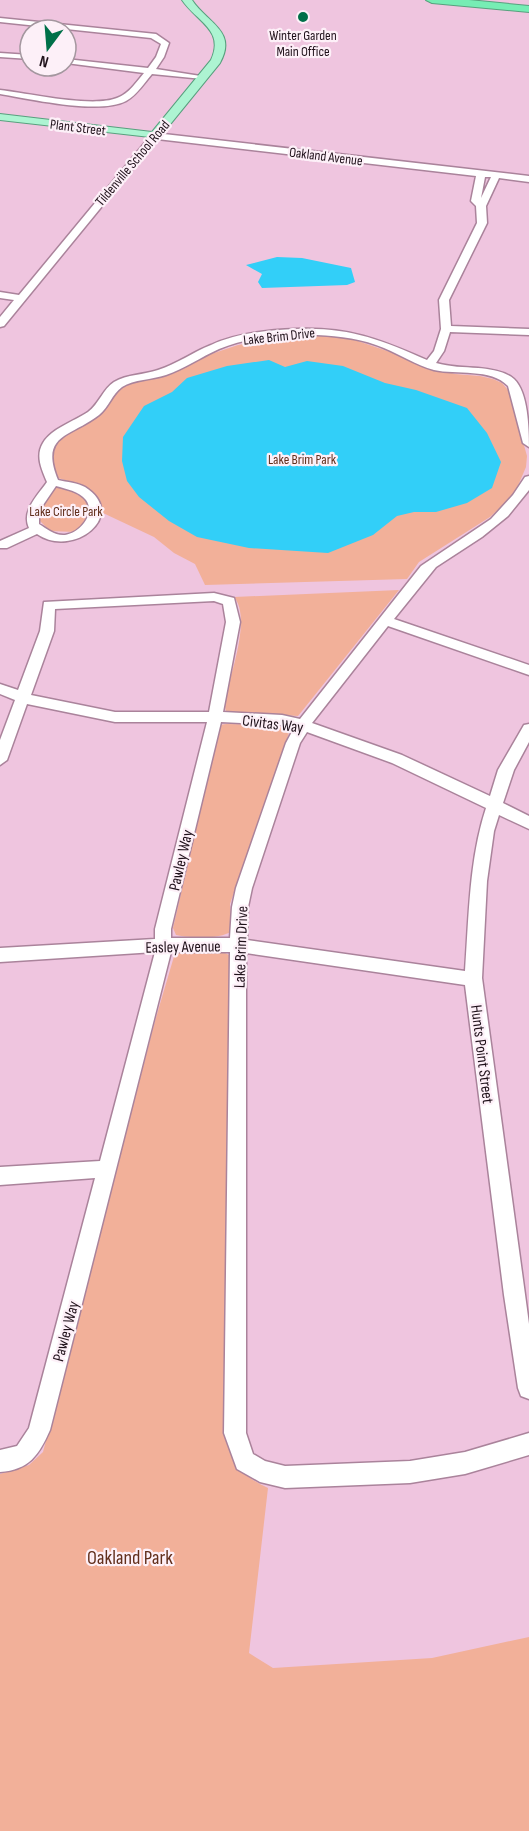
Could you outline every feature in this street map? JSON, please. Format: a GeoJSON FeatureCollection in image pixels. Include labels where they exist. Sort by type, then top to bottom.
{"type":"FeatureCollection","features":[{"type":"Feature","properties":{"kind":"highway"},"geometry":{"type":"LineString","coordinates":[[432,0],[529,9]]}},
{"type":"Feature","properties":{"kind":"highway"},"geometry":{"type":"LineString","coordinates":[[496,0],[529,3]]}},
{"type":"Feature","properties":{"kind":"main road","name":"Tildenville School Road"},"geometry":{"type":"LineString","coordinates":[[155,136],[220,54],[221,38],[213,26],[191,8],[187,0]]}},
{"type":"Feature","properties":{"kind":"main road","name":"Plant Street"},"geometry":{"type":"LineString","coordinates":[[0,117],[155,136]]}},
{"type":"Feature","properties":{"kind":"street"},"geometry":{"type":"LineString","coordinates":[[0,20],[153,36],[162,39],[165,43],[164,53],[152,70],[126,97],[111,104],[0,92]]}},
{"type":"Feature","properties":{"kind":"street"},"geometry":{"type":"LineString","coordinates":[[0,55],[18,56]]}},
{"type":"Feature","properties":{"kind":"street"},"geometry":{"type":"LineString","coordinates":[[78,62],[203,76]]}},
{"type":"Feature","properties":{"kind":"street","name":"Oakland Avenue"},"geometry":{"type":"LineString","coordinates":[[155,136],[529,181]]}},
{"type":"Feature","properties":{"kind":"street","name":"Tildenville School Road"},"geometry":{"type":"LineString","coordinates":[[0,324],[155,136]]}},
{"type":"Feature","properties":{"kind":"street"},"geometry":{"type":"LineString","coordinates":[[480,175],[475,194],[476,201],[481,205]]}},
{"type":"Feature","properties":{"kind":"street"},"geometry":{"type":"LineString","coordinates":[[429,364],[439,351],[446,329],[444,300],[482,223],[481,205],[496,176]]}},
{"type":"Feature","properties":{"kind":"street"},"geometry":{"type":"LineString","coordinates":[[0,296],[20,298]]}},
{"type":"Feature","properties":{"kind":"street"},"geometry":{"type":"LineString","coordinates":[[446,329],[529,332]]}},
{"type":"Feature","properties":{"kind":"street","name":"Lake Brim Drive"},"geometry":{"type":"LineString","coordinates":[[53,482],[46,450],[54,436],[93,414],[104,404],[107,394],[119,383],[155,375],[225,343],[289,333],[345,334],[386,345],[429,364],[459,371],[497,375],[510,381],[516,389],[525,415],[529,443]]}},
{"type":"Feature","properties":{"kind":"street","name":"Lake Brim Drive"},"geometry":{"type":"LineString","coordinates":[[529,480],[522,493],[507,509],[472,539],[445,554],[426,569],[303,725],[293,743],[244,888],[240,907],[238,945],[235,1433],[245,1461],[260,1471],[285,1477],[410,1472],[465,1462],[529,1444]]}},
{"type":"Feature","properties":{"kind":"street"},"geometry":{"type":"LineString","coordinates":[[53,482],[63,483],[91,497],[97,508],[95,520],[83,533],[65,537],[52,536],[38,529],[32,520],[33,511],[53,482]]}},
{"type":"Feature","properties":{"kind":"street"},"geometry":{"type":"LineString","coordinates":[[2,545],[38,529]]}},
{"type":"Feature","properties":{"kind":"street","name":"Pawley Way"},"geometry":{"type":"LineString","coordinates":[[0,760],[47,631],[49,605],[222,598],[229,601],[233,622],[214,717],[163,929],[164,945],[39,1430],[30,1449],[16,1461],[0,1461]]}},
{"type":"Feature","properties":{"kind":"street"},"geometry":{"type":"LineString","coordinates":[[384,620],[529,670]]}},
{"type":"Feature","properties":{"kind":"street","name":"Civitas Way"},"geometry":{"type":"LineString","coordinates":[[0,689],[23,699],[115,717],[214,717],[282,720],[303,725],[397,759],[494,804],[529,823]]}},
{"type":"Feature","properties":{"kind":"street","name":"Hunts Point Street"},"geometry":{"type":"LineString","coordinates":[[529,729],[506,770],[486,831],[478,881],[473,978],[518,1329],[529,1388]]}},
{"type":"Feature","properties":{"kind":"street","name":"Easley Avenue"},"geometry":{"type":"LineString","coordinates":[[0,955],[164,945],[238,945],[451,977],[473,978]]}},
{"type":"Feature","properties":{"kind":"street"},"geometry":{"type":"LineString","coordinates":[[0,1176],[108,1169]]}},
{"type":"Feature","properties":{"kind":"green space","name":"Lake Brim Park"},"geometry":{"type":"Polygon","coordinates":[[[298,335],[343,336],[455,374],[480,376],[502,383],[509,391],[527,456],[526,467],[514,495],[490,517],[419,562],[407,579],[205,585],[195,564],[174,553],[154,537],[103,513],[87,487],[55,477],[50,461],[56,441],[98,417],[117,389],[134,380],[238,345],[298,335]]]}},
{"type":"Feature","properties":{"kind":"green space","name":"Lake Circle Park"},"geometry":{"type":"Polygon","coordinates":[[[61,486],[89,500],[89,521],[75,532],[50,531],[39,520],[39,513],[53,488],[61,486]]]}},
{"type":"Feature","properties":{"kind":"green space"},"geometry":{"type":"Polygon","coordinates":[[[399,590],[298,716],[226,712],[224,702],[235,663],[241,619],[239,606],[234,597],[399,590]]]}},
{"type":"Feature","properties":{"kind":"green space"},"geometry":{"type":"Polygon","coordinates":[[[220,725],[275,725],[290,730],[230,904],[232,931],[213,937],[176,935],[173,928],[220,725]]]}},
{"type":"Feature","properties":{"kind":"green space","name":"Oakland Park"},"geometry":{"type":"Polygon","coordinates":[[[195,951],[225,953],[231,956],[227,1434],[239,1467],[250,1478],[268,1488],[249,1653],[273,1668],[432,1658],[529,1637],[529,1831],[0,1831],[0,1474],[29,1465],[43,1452],[155,1021],[175,953],[195,951]]]}},
{"type":"Feature","properties":{"kind":"water"},"geometry":{"type":"Polygon","coordinates":[[[277,257],[302,258],[351,268],[355,282],[347,285],[262,288],[258,282],[262,274],[246,265],[277,257]]]}},
{"type":"Feature","properties":{"kind":"water","name":"Lake Brim Park"},"geometry":{"type":"Polygon","coordinates":[[[269,360],[285,367],[307,361],[343,366],[385,383],[416,390],[467,408],[487,433],[501,462],[492,488],[467,503],[436,512],[414,512],[397,516],[373,535],[328,553],[249,548],[197,537],[169,521],[139,497],[127,481],[122,461],[123,437],[144,406],[172,392],[187,378],[227,366],[269,360]]]}},
{"type":"Feature","properties":{"kind":"place","name":"Winter Garden Main Office"},"geometry":{"type":"Point","coordinates":[303,17]}}]}
